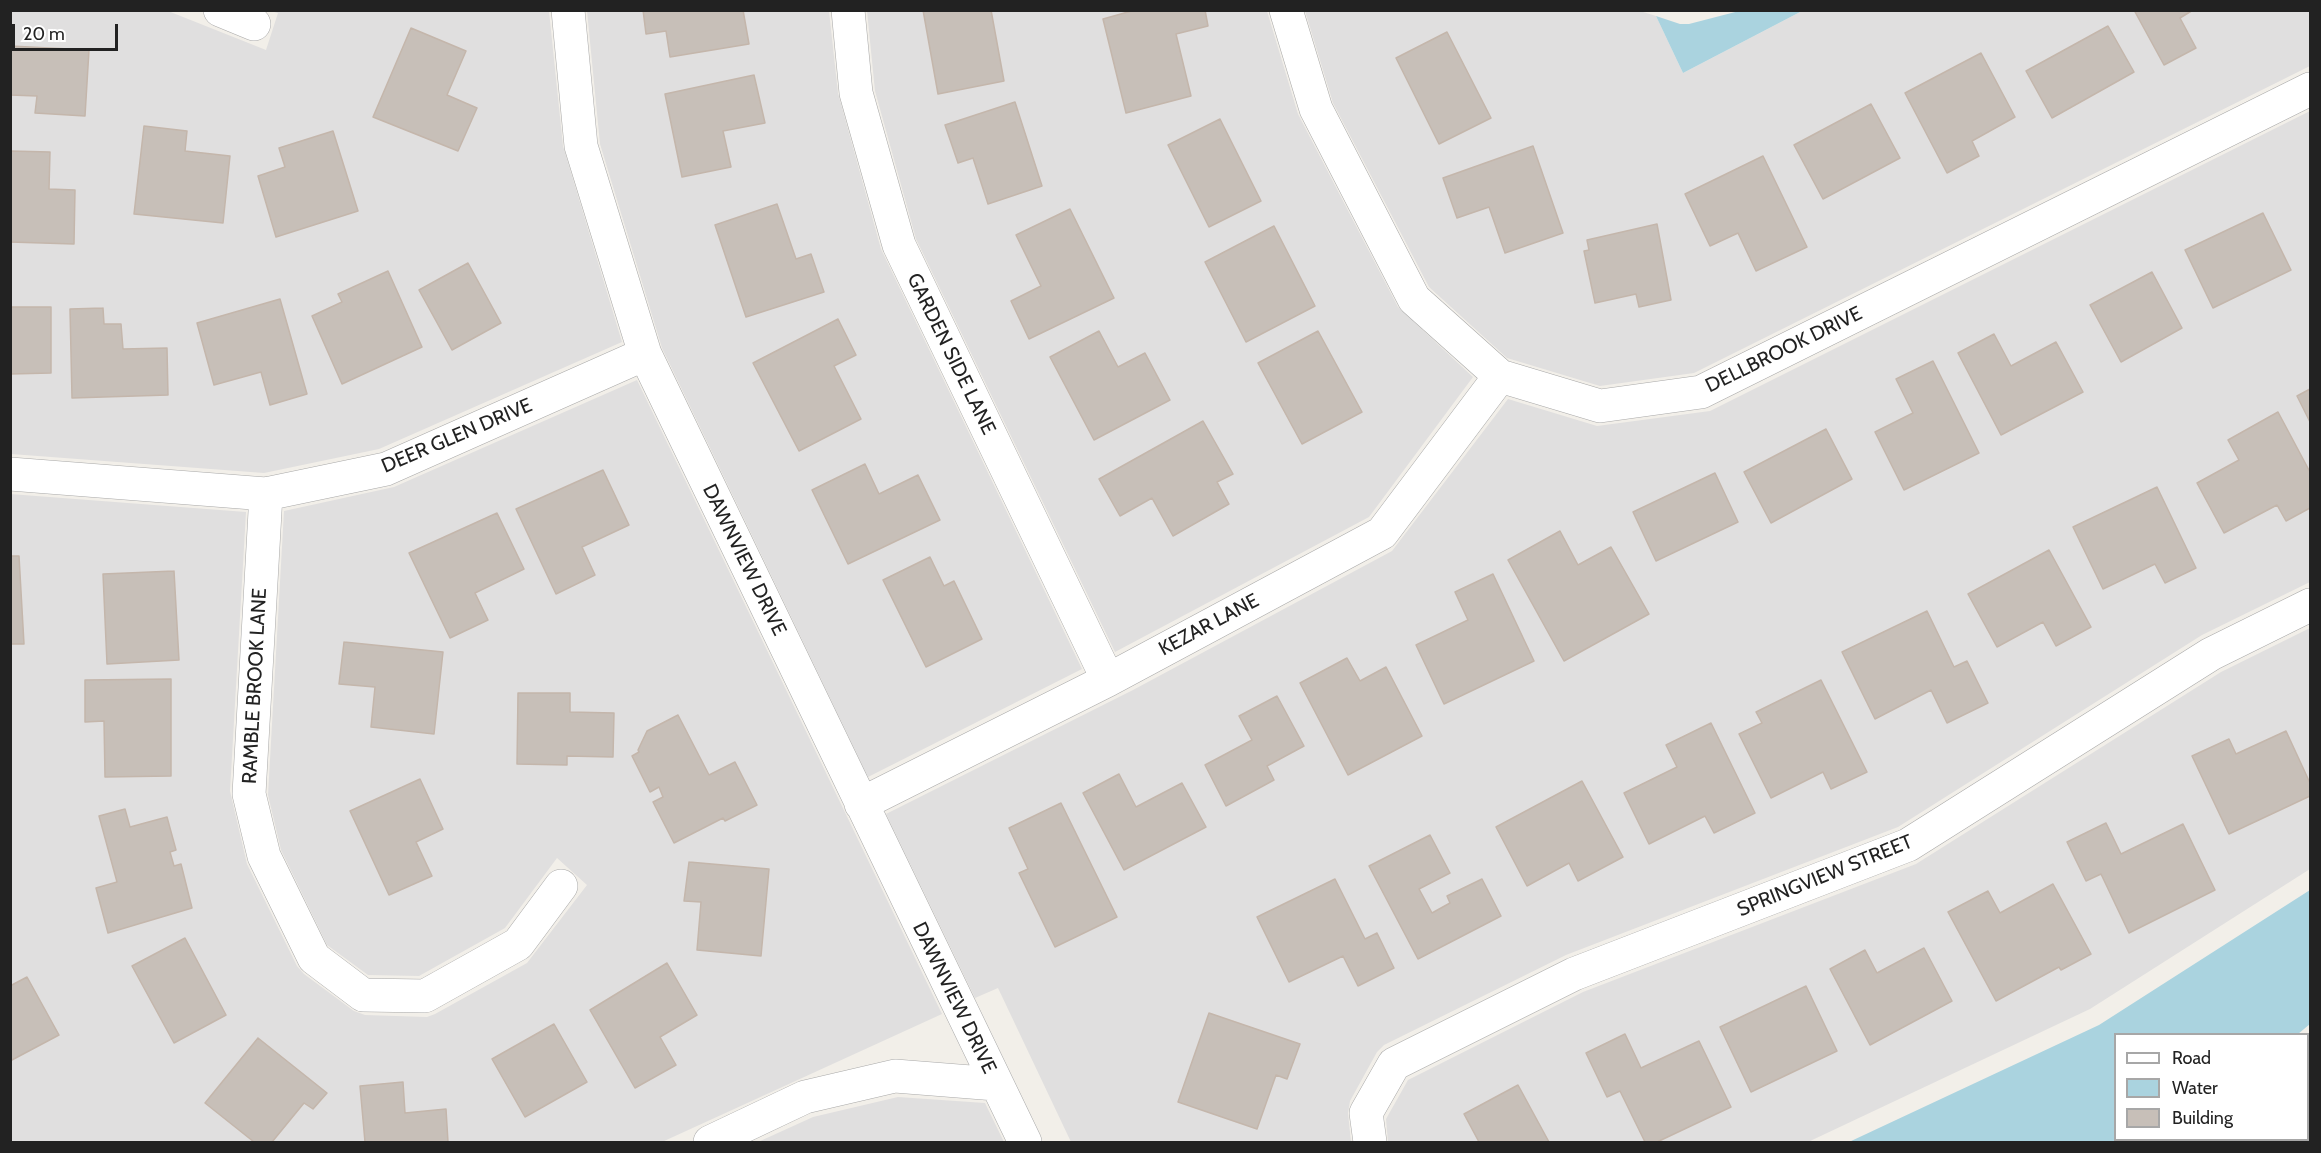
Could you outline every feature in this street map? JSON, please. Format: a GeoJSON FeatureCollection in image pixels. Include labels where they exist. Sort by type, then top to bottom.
{"type":"FeatureCollection","features":[{"type":"Feature","properties":{"kind":"street"},"geometry":{"type":"LineString","coordinates":[[220,10],[254,24]]}},
{"type":"Feature","properties":{"kind":"street","name":"DAWNVIEW DRIVE"},"geometry":{"type":"LineString","coordinates":[[568,10],[581,146],[645,354],[1025,1143]]}},
{"type":"Feature","properties":{"kind":"street","name":"GARDEN SIDE LANE"},"geometry":{"type":"LineString","coordinates":[[848,10],[856,93],[898,245],[1108,680]]}},
{"type":"Feature","properties":{"kind":"street","name":"DELLBROOK DRIVE"},"geometry":{"type":"LineString","coordinates":[[1286,10],[1316,109],[1414,299],[1500,376],[1600,406],[1701,392],[2310,88]]}},
{"type":"Feature","properties":{"kind":"street","name":"DEER GLEN DRIVE"},"geometry":{"type":"LineString","coordinates":[[10,474],[266,494],[386,469],[645,354]]}},
{"type":"Feature","properties":{"kind":"street","name":"KEZAR LANE"},"geometry":{"type":"LineString","coordinates":[[861,804],[1108,680],[1382,533],[1500,376]]}},
{"type":"Feature","properties":{"kind":"street","name":"RAMBLE BROOK LANE"},"geometry":{"type":"LineString","coordinates":[[266,494],[249,794],[264,856],[314,958],[363,995],[425,996],[518,944],[561,886]]}},
{"type":"Feature","properties":{"kind":"street","name":"SPRINGVIEW STREET"},"geometry":{"type":"LineString","coordinates":[[1370,1143],[1366,1113],[1394,1064],[1574,974],[1908,845],[2211,654],[2310,605]]}},
{"type":"Feature","properties":{"kind":"street"},"geometry":{"type":"LineString","coordinates":[[710,1143],[806,1097],[895,1076],[996,1084]]}},
{"type":"Feature","properties":{"kind":"shaded area"},"geometry":{"type":"Polygon","coordinates":[[[10,11],[168,11],[266,50],[278,13],[271,11],[549,11],[563,146],[622,342],[379,449],[264,473],[11,454],[10,11]]]}},
{"type":"Feature","properties":{"kind":"shaded area"},"geometry":{"type":"Polygon","coordinates":[[[587,11],[829,11],[838,93],[881,249],[1082,669],[868,777],[662,348],[600,144],[587,11]]]}},
{"type":"Feature","properties":{"kind":"shaded area"},"geometry":{"type":"Polygon","coordinates":[[[867,11],[1267,11],[1298,114],[1398,307],[1473,377],[1369,517],[1115,652],[916,239],[875,91],[867,11]]]}},
{"type":"Feature","properties":{"kind":"shaded area"},"geometry":{"type":"Polygon","coordinates":[[[1305,11],[1640,11],[1656,16],[1683,73],[1802,11],[2310,11],[2310,66],[1694,373],[1600,386],[1507,358],[1429,287],[1333,103],[1305,11]]]}},
{"type":"Feature","properties":{"kind":"shaded area"},"geometry":{"type":"Polygon","coordinates":[[[2310,111],[2310,582],[2202,635],[1898,827],[1566,955],[1384,1045],[1377,1052],[1350,1101],[1348,1113],[1351,1142],[1071,1142],[998,988],[975,998],[886,814],[1133,690],[1392,551],[1508,399],[1597,426],[1710,411],[2310,111]]]}},
{"type":"Feature","properties":{"kind":"shaded area"},"geometry":{"type":"Polygon","coordinates":[[[637,380],[942,1014],[662,1142],[11,1142],[10,494],[246,512],[230,791],[247,864],[297,966],[304,974],[354,1011],[365,1015],[427,1017],[527,963],[587,885],[557,858],[505,928],[419,976],[368,975],[327,945],[281,850],[268,795],[284,511],[394,487],[637,380]]]}},
{"type":"Feature","properties":{"kind":"shaded area"},"geometry":{"type":"Polygon","coordinates":[[[2310,628],[2310,869],[2090,1009],[1808,1142],[1388,1142],[1386,1119],[1408,1080],[1583,992],[1916,864],[2221,672],[2310,628]]]}},
{"type":"Feature","properties":{"kind":"shaded area"},"geometry":{"type":"Polygon","coordinates":[[[2310,1057],[2310,1142],[2226,1142],[2309,1141],[2310,1057]]]}},
{"type":"Feature","properties":{"kind":"shaded area"},"geometry":{"type":"Polygon","coordinates":[[[898,1097],[985,1103],[1004,1142],[758,1142],[813,1117],[898,1097]]]}},
{"type":"Feature","properties":{"kind":"water"},"geometry":{"type":"Polygon","coordinates":[[[1743,10],[1802,11],[1683,73],[1656,16],[1680,24],[1689,24],[1743,10]]]}},
{"type":"Feature","properties":{"kind":"water"},"geometry":{"type":"Polygon","coordinates":[[[2310,890],[2310,1024],[2299,1033],[2114,1033],[2114,1141],[2200,1141],[2199,1142],[1849,1142],[2099,1025],[2310,890]]]}},
{"type":"Feature","properties":{"kind":"building"},"geometry":{"type":"Polygon","coordinates":[[[643,10],[743,10],[749,44],[670,57],[666,31],[646,34],[643,10]]]}},
{"type":"Feature","properties":{"kind":"building"},"geometry":{"type":"Polygon","coordinates":[[[923,10],[991,10],[1004,81],[938,94],[923,10]]]}},
{"type":"Feature","properties":{"kind":"building"},"geometry":{"type":"Polygon","coordinates":[[[1135,10],[1205,10],[1208,26],[1176,34],[1191,96],[1126,113],[1103,19],[1135,10]]]}},
{"type":"Feature","properties":{"kind":"building"},"geometry":{"type":"Polygon","coordinates":[[[2134,10],[2193,10],[2180,18],[2196,48],[2164,65],[2134,10]]]}},
{"type":"Feature","properties":{"kind":"building"},"geometry":{"type":"Polygon","coordinates":[[[2108,26],[2134,72],[2052,118],[2026,71],[2108,26]]]}},
{"type":"Feature","properties":{"kind":"building"},"geometry":{"type":"Polygon","coordinates":[[[411,28],[466,51],[447,95],[477,108],[458,151],[373,117],[411,28]]]}},
{"type":"Feature","properties":{"kind":"building"},"geometry":{"type":"Polygon","coordinates":[[[1447,32],[1491,118],[1439,144],[1396,58],[1447,32]]]}},
{"type":"Feature","properties":{"kind":"building"},"geometry":{"type":"Polygon","coordinates":[[[10,46],[89,50],[85,116],[35,113],[37,96],[10,95],[10,46]]]}},
{"type":"Feature","properties":{"kind":"building"},"geometry":{"type":"Polygon","coordinates":[[[1981,53],[2015,117],[1972,141],[1979,156],[1947,173],[1905,93],[1981,53]]]}},
{"type":"Feature","properties":{"kind":"building"},"geometry":{"type":"Polygon","coordinates":[[[754,75],[765,123],[723,131],[731,167],[682,177],[665,94],[754,75]]]}},
{"type":"Feature","properties":{"kind":"building"},"geometry":{"type":"Polygon","coordinates":[[[1015,102],[1042,186],[988,204],[973,158],[958,163],[945,125],[1015,102]]]}},
{"type":"Feature","properties":{"kind":"building"},"geometry":{"type":"Polygon","coordinates":[[[1871,104],[1900,158],[1823,199],[1794,145],[1871,104]]]}},
{"type":"Feature","properties":{"kind":"building"},"geometry":{"type":"Polygon","coordinates":[[[1220,119],[1261,201],[1209,227],[1168,145],[1220,119]]]}},
{"type":"Feature","properties":{"kind":"building"},"geometry":{"type":"Polygon","coordinates":[[[144,126],[187,131],[185,151],[230,156],[223,223],[134,214],[144,126]]]}},
{"type":"Feature","properties":{"kind":"building"},"geometry":{"type":"Polygon","coordinates":[[[333,131],[358,211],[276,237],[258,176],[285,167],[279,148],[333,131]]]}},
{"type":"Feature","properties":{"kind":"building"},"geometry":{"type":"Polygon","coordinates":[[[1533,146],[1563,233],[1505,253],[1489,207],[1457,218],[1443,178],[1533,146]]]}},
{"type":"Feature","properties":{"kind":"building"},"geometry":{"type":"Polygon","coordinates":[[[10,151],[50,152],[49,189],[75,190],[74,244],[10,242],[10,151]]]}},
{"type":"Feature","properties":{"kind":"building"},"geometry":{"type":"Polygon","coordinates":[[[1763,156],[1807,247],[1756,271],[1738,233],[1710,246],[1685,194],[1763,156]]]}},
{"type":"Feature","properties":{"kind":"building"},"geometry":{"type":"Polygon","coordinates":[[[777,204],[796,259],[811,254],[824,292],[746,317],[715,225],[777,204]]]}},
{"type":"Feature","properties":{"kind":"building"},"geometry":{"type":"Polygon","coordinates":[[[1070,209],[1114,298],[1029,339],[1011,301],[1041,286],[1016,235],[1070,209]]]}},
{"type":"Feature","properties":{"kind":"building"},"geometry":{"type":"Polygon","coordinates":[[[2263,213],[2291,270],[2213,308],[2185,250],[2263,213]]]}},
{"type":"Feature","properties":{"kind":"building"},"geometry":{"type":"Polygon","coordinates":[[[1657,224],[1671,300],[1639,307],[1636,294],[1595,303],[1584,251],[1589,250],[1587,240],[1657,224]]]}},
{"type":"Feature","properties":{"kind":"building"},"geometry":{"type":"Polygon","coordinates":[[[1274,226],[1315,306],[1246,342],[1205,262],[1274,226]]]}},
{"type":"Feature","properties":{"kind":"building"},"geometry":{"type":"Polygon","coordinates":[[[468,263],[501,323],[452,350],[419,290],[468,263]]]}},
{"type":"Feature","properties":{"kind":"building"},"geometry":{"type":"Polygon","coordinates":[[[388,271],[422,347],[342,384],[312,316],[342,302],[338,294],[388,271]]]}},
{"type":"Feature","properties":{"kind":"building"},"geometry":{"type":"Polygon","coordinates":[[[2152,272],[2182,328],[2121,362],[2090,305],[2152,272]]]}},
{"type":"Feature","properties":{"kind":"building"},"geometry":{"type":"Polygon","coordinates":[[[280,299],[307,394],[270,405],[261,372],[214,385],[197,323],[280,299]]]}},
{"type":"Feature","properties":{"kind":"building"},"geometry":{"type":"Polygon","coordinates":[[[10,307],[51,307],[51,373],[10,374],[10,307]]]}},
{"type":"Feature","properties":{"kind":"building"},"geometry":{"type":"Polygon","coordinates":[[[103,308],[104,324],[121,324],[123,349],[167,348],[168,395],[72,398],[70,309],[103,308]]]}},
{"type":"Feature","properties":{"kind":"building"},"geometry":{"type":"Polygon","coordinates":[[[838,319],[856,355],[834,366],[861,419],[799,451],[753,363],[838,319]]]}},
{"type":"Feature","properties":{"kind":"building"},"geometry":{"type":"Polygon","coordinates":[[[1099,331],[1118,367],[1145,353],[1170,400],[1094,440],[1050,357],[1099,331]]]}},
{"type":"Feature","properties":{"kind":"building"},"geometry":{"type":"Polygon","coordinates":[[[1318,331],[1362,412],[1302,444],[1258,363],[1318,331]]]}},
{"type":"Feature","properties":{"kind":"building"},"geometry":{"type":"Polygon","coordinates":[[[1994,334],[2011,366],[2056,342],[2083,392],[2001,435],[1958,353],[1994,334]]]}},
{"type":"Feature","properties":{"kind":"building"},"geometry":{"type":"Polygon","coordinates":[[[1933,361],[1979,453],[1904,490],[1875,432],[1913,413],[1896,379],[1933,361]]]}},
{"type":"Feature","properties":{"kind":"building"},"geometry":{"type":"Polygon","coordinates":[[[2310,389],[2310,422],[2297,396],[2310,389]]]}},
{"type":"Feature","properties":{"kind":"building"},"geometry":{"type":"Polygon","coordinates":[[[2278,412],[2310,472],[2310,508],[2286,521],[2277,505],[2224,533],[2197,483],[2239,460],[2228,440],[2278,412]]]}},
{"type":"Feature","properties":{"kind":"building"},"geometry":{"type":"Polygon","coordinates":[[[1203,421],[1233,474],[1217,482],[1229,504],[1173,536],[1152,498],[1120,516],[1099,479],[1203,421]]]}},
{"type":"Feature","properties":{"kind":"building"},"geometry":{"type":"Polygon","coordinates":[[[1826,429],[1852,479],[1771,523],[1744,472],[1826,429]]]}},
{"type":"Feature","properties":{"kind":"building"},"geometry":{"type":"Polygon","coordinates":[[[865,464],[879,494],[918,475],[940,520],[848,564],[812,490],[865,464]]]}},
{"type":"Feature","properties":{"kind":"building"},"geometry":{"type":"Polygon","coordinates":[[[603,470],[629,525],[582,547],[595,575],[556,594],[516,509],[603,470]]]}},
{"type":"Feature","properties":{"kind":"building"},"geometry":{"type":"Polygon","coordinates":[[[1715,473],[1738,522],[1656,561],[1633,512],[1715,473]]]}},
{"type":"Feature","properties":{"kind":"building"},"geometry":{"type":"Polygon","coordinates":[[[2157,487],[2196,568],[2165,583],[2155,564],[2103,589],[2073,527],[2157,487]]]}},
{"type":"Feature","properties":{"kind":"building"},"geometry":{"type":"Polygon","coordinates":[[[497,513],[524,569],[475,593],[488,620],[450,638],[409,553],[497,513]]]}},
{"type":"Feature","properties":{"kind":"building"},"geometry":{"type":"Polygon","coordinates":[[[1560,531],[1578,565],[1611,547],[1649,614],[1564,661],[1508,560],[1560,531]]]}},
{"type":"Feature","properties":{"kind":"building"},"geometry":{"type":"Polygon","coordinates":[[[2049,550],[2091,627],[2056,646],[2043,622],[1997,647],[1968,594],[2049,550]]]}},
{"type":"Feature","properties":{"kind":"building"},"geometry":{"type":"Polygon","coordinates":[[[10,556],[19,556],[24,644],[10,644],[10,556]]]}},
{"type":"Feature","properties":{"kind":"building"},"geometry":{"type":"Polygon","coordinates":[[[930,557],[944,586],[954,581],[982,639],[926,667],[883,580],[930,557]]]}},
{"type":"Feature","properties":{"kind":"building"},"geometry":{"type":"Polygon","coordinates":[[[174,571],[179,660],[107,664],[103,574],[174,571]]]}},
{"type":"Feature","properties":{"kind":"building"},"geometry":{"type":"Polygon","coordinates":[[[1493,574],[1534,661],[1444,704],[1416,645],[1468,620],[1455,592],[1493,574]]]}},
{"type":"Feature","properties":{"kind":"building"},"geometry":{"type":"Polygon","coordinates":[[[1927,611],[1954,667],[1967,661],[1988,703],[1947,723],[1931,690],[1875,719],[1842,652],[1927,611]]]}},
{"type":"Feature","properties":{"kind":"building"},"geometry":{"type":"Polygon","coordinates":[[[344,642],[443,652],[434,734],[371,727],[375,687],[339,684],[344,642]]]}},
{"type":"Feature","properties":{"kind":"building"},"geometry":{"type":"Polygon","coordinates":[[[1347,658],[1360,681],[1386,667],[1422,736],[1348,775],[1300,683],[1347,658]]]}},
{"type":"Feature","properties":{"kind":"building"},"geometry":{"type":"Polygon","coordinates":[[[171,679],[171,776],[105,777],[104,721],[85,722],[85,680],[171,679]]]}},
{"type":"Feature","properties":{"kind":"building"},"geometry":{"type":"Polygon","coordinates":[[[1821,680],[1867,772],[1831,789],[1823,772],[1771,798],[1739,734],[1762,723],[1756,712],[1821,680]]]}},
{"type":"Feature","properties":{"kind":"building"},"geometry":{"type":"Polygon","coordinates":[[[518,693],[570,693],[570,712],[614,713],[613,757],[567,756],[567,765],[517,764],[518,693]]]}},
{"type":"Feature","properties":{"kind":"building"},"geometry":{"type":"Polygon","coordinates":[[[1277,696],[1304,746],[1267,766],[1274,780],[1226,806],[1205,765],[1252,740],[1239,716],[1277,696]]]}},
{"type":"Feature","properties":{"kind":"building"},"geometry":{"type":"Polygon","coordinates":[[[678,715],[709,775],[735,762],[757,805],[725,821],[723,818],[674,843],[653,802],[663,797],[659,787],[650,792],[632,756],[639,752],[647,731],[678,715]]]}},
{"type":"Feature","properties":{"kind":"building"},"geometry":{"type":"Polygon","coordinates":[[[1711,723],[1755,813],[1714,833],[1705,816],[1649,844],[1624,793],[1677,767],[1666,745],[1711,723]]]}},
{"type":"Feature","properties":{"kind":"building"},"geometry":{"type":"Polygon","coordinates":[[[2286,731],[2310,783],[2310,796],[2229,834],[2192,756],[2229,739],[2236,754],[2286,731]]]}},
{"type":"Feature","properties":{"kind":"building"},"geometry":{"type":"Polygon","coordinates":[[[1119,774],[1136,807],[1182,783],[1206,827],[1124,870],[1083,793],[1119,774]]]}},
{"type":"Feature","properties":{"kind":"building"},"geometry":{"type":"Polygon","coordinates":[[[420,779],[443,829],[416,842],[432,876],[389,895],[350,811],[420,779]]]}},
{"type":"Feature","properties":{"kind":"building"},"geometry":{"type":"Polygon","coordinates":[[[1582,781],[1623,857],[1578,881],[1569,863],[1527,886],[1496,827],[1582,781]]]}},
{"type":"Feature","properties":{"kind":"building"},"geometry":{"type":"Polygon","coordinates":[[[1061,803],[1117,917],[1055,947],[1019,873],[1028,869],[1009,828],[1061,803]]]}},
{"type":"Feature","properties":{"kind":"building"},"geometry":{"type":"Polygon","coordinates":[[[125,809],[130,827],[167,817],[176,850],[170,852],[174,866],[181,864],[192,908],[108,933],[96,888],[117,882],[99,816],[125,809]]]}},
{"type":"Feature","properties":{"kind":"building"},"geometry":{"type":"Polygon","coordinates":[[[2106,823],[2121,854],[2183,824],[2215,890],[2129,933],[2101,874],[2086,881],[2067,842],[2106,823]]]}},
{"type":"Feature","properties":{"kind":"building"},"geometry":{"type":"Polygon","coordinates":[[[1430,835],[1450,873],[1419,889],[1432,913],[1450,903],[1447,896],[1482,879],[1501,916],[1418,959],[1369,866],[1430,835]]]}},
{"type":"Feature","properties":{"kind":"building"},"geometry":{"type":"Polygon","coordinates":[[[689,862],[769,869],[761,956],[697,950],[701,902],[684,901],[689,862]]]}},
{"type":"Feature","properties":{"kind":"building"},"geometry":{"type":"Polygon","coordinates":[[[1335,879],[1365,939],[1377,933],[1394,968],[1358,986],[1343,956],[1289,982],[1257,917],[1335,879]]]}},
{"type":"Feature","properties":{"kind":"building"},"geometry":{"type":"Polygon","coordinates":[[[2053,884],[2091,954],[2061,970],[2059,967],[1996,1001],[1948,912],[1988,891],[2000,913],[2053,884]]]}},
{"type":"Feature","properties":{"kind":"building"},"geometry":{"type":"Polygon","coordinates":[[[185,938],[226,1015],[174,1043],[132,966],[185,938]]]}},
{"type":"Feature","properties":{"kind":"building"},"geometry":{"type":"Polygon","coordinates":[[[1924,948],[1952,1001],[1870,1045],[1830,969],[1865,950],[1877,973],[1924,948]]]}},
{"type":"Feature","properties":{"kind":"building"},"geometry":{"type":"Polygon","coordinates":[[[667,963],[697,1015],[660,1037],[676,1065],[635,1088],[590,1010],[667,963]]]}},
{"type":"Feature","properties":{"kind":"building"},"geometry":{"type":"Polygon","coordinates":[[[27,977],[59,1035],[10,1061],[10,986],[27,977]]]}},
{"type":"Feature","properties":{"kind":"building"},"geometry":{"type":"Polygon","coordinates":[[[1806,986],[1837,1051],[1751,1092],[1720,1027],[1806,986]]]}},
{"type":"Feature","properties":{"kind":"building"},"geometry":{"type":"Polygon","coordinates":[[[1209,1013],[1300,1044],[1287,1079],[1276,1075],[1257,1129],[1178,1102],[1209,1013]]]}},
{"type":"Feature","properties":{"kind":"building"},"geometry":{"type":"Polygon","coordinates":[[[554,1024],[587,1082],[525,1117],[492,1059],[554,1024]]]}},
{"type":"Feature","properties":{"kind":"building"},"geometry":{"type":"Polygon","coordinates":[[[1625,1034],[1641,1068],[1699,1041],[1731,1107],[1657,1142],[1645,1142],[1620,1091],[1607,1097],[1586,1053],[1625,1034]]]}},
{"type":"Feature","properties":{"kind":"building"},"geometry":{"type":"Polygon","coordinates":[[[258,1038],[327,1093],[313,1109],[304,1103],[272,1142],[254,1142],[205,1103],[258,1038]]]}},
{"type":"Feature","properties":{"kind":"building"},"geometry":{"type":"Polygon","coordinates":[[[403,1082],[405,1113],[446,1109],[448,1142],[365,1142],[360,1086],[403,1082]]]}},
{"type":"Feature","properties":{"kind":"building"},"geometry":{"type":"Polygon","coordinates":[[[1518,1085],[1549,1142],[1479,1142],[1464,1114],[1518,1085]]]}}]}
